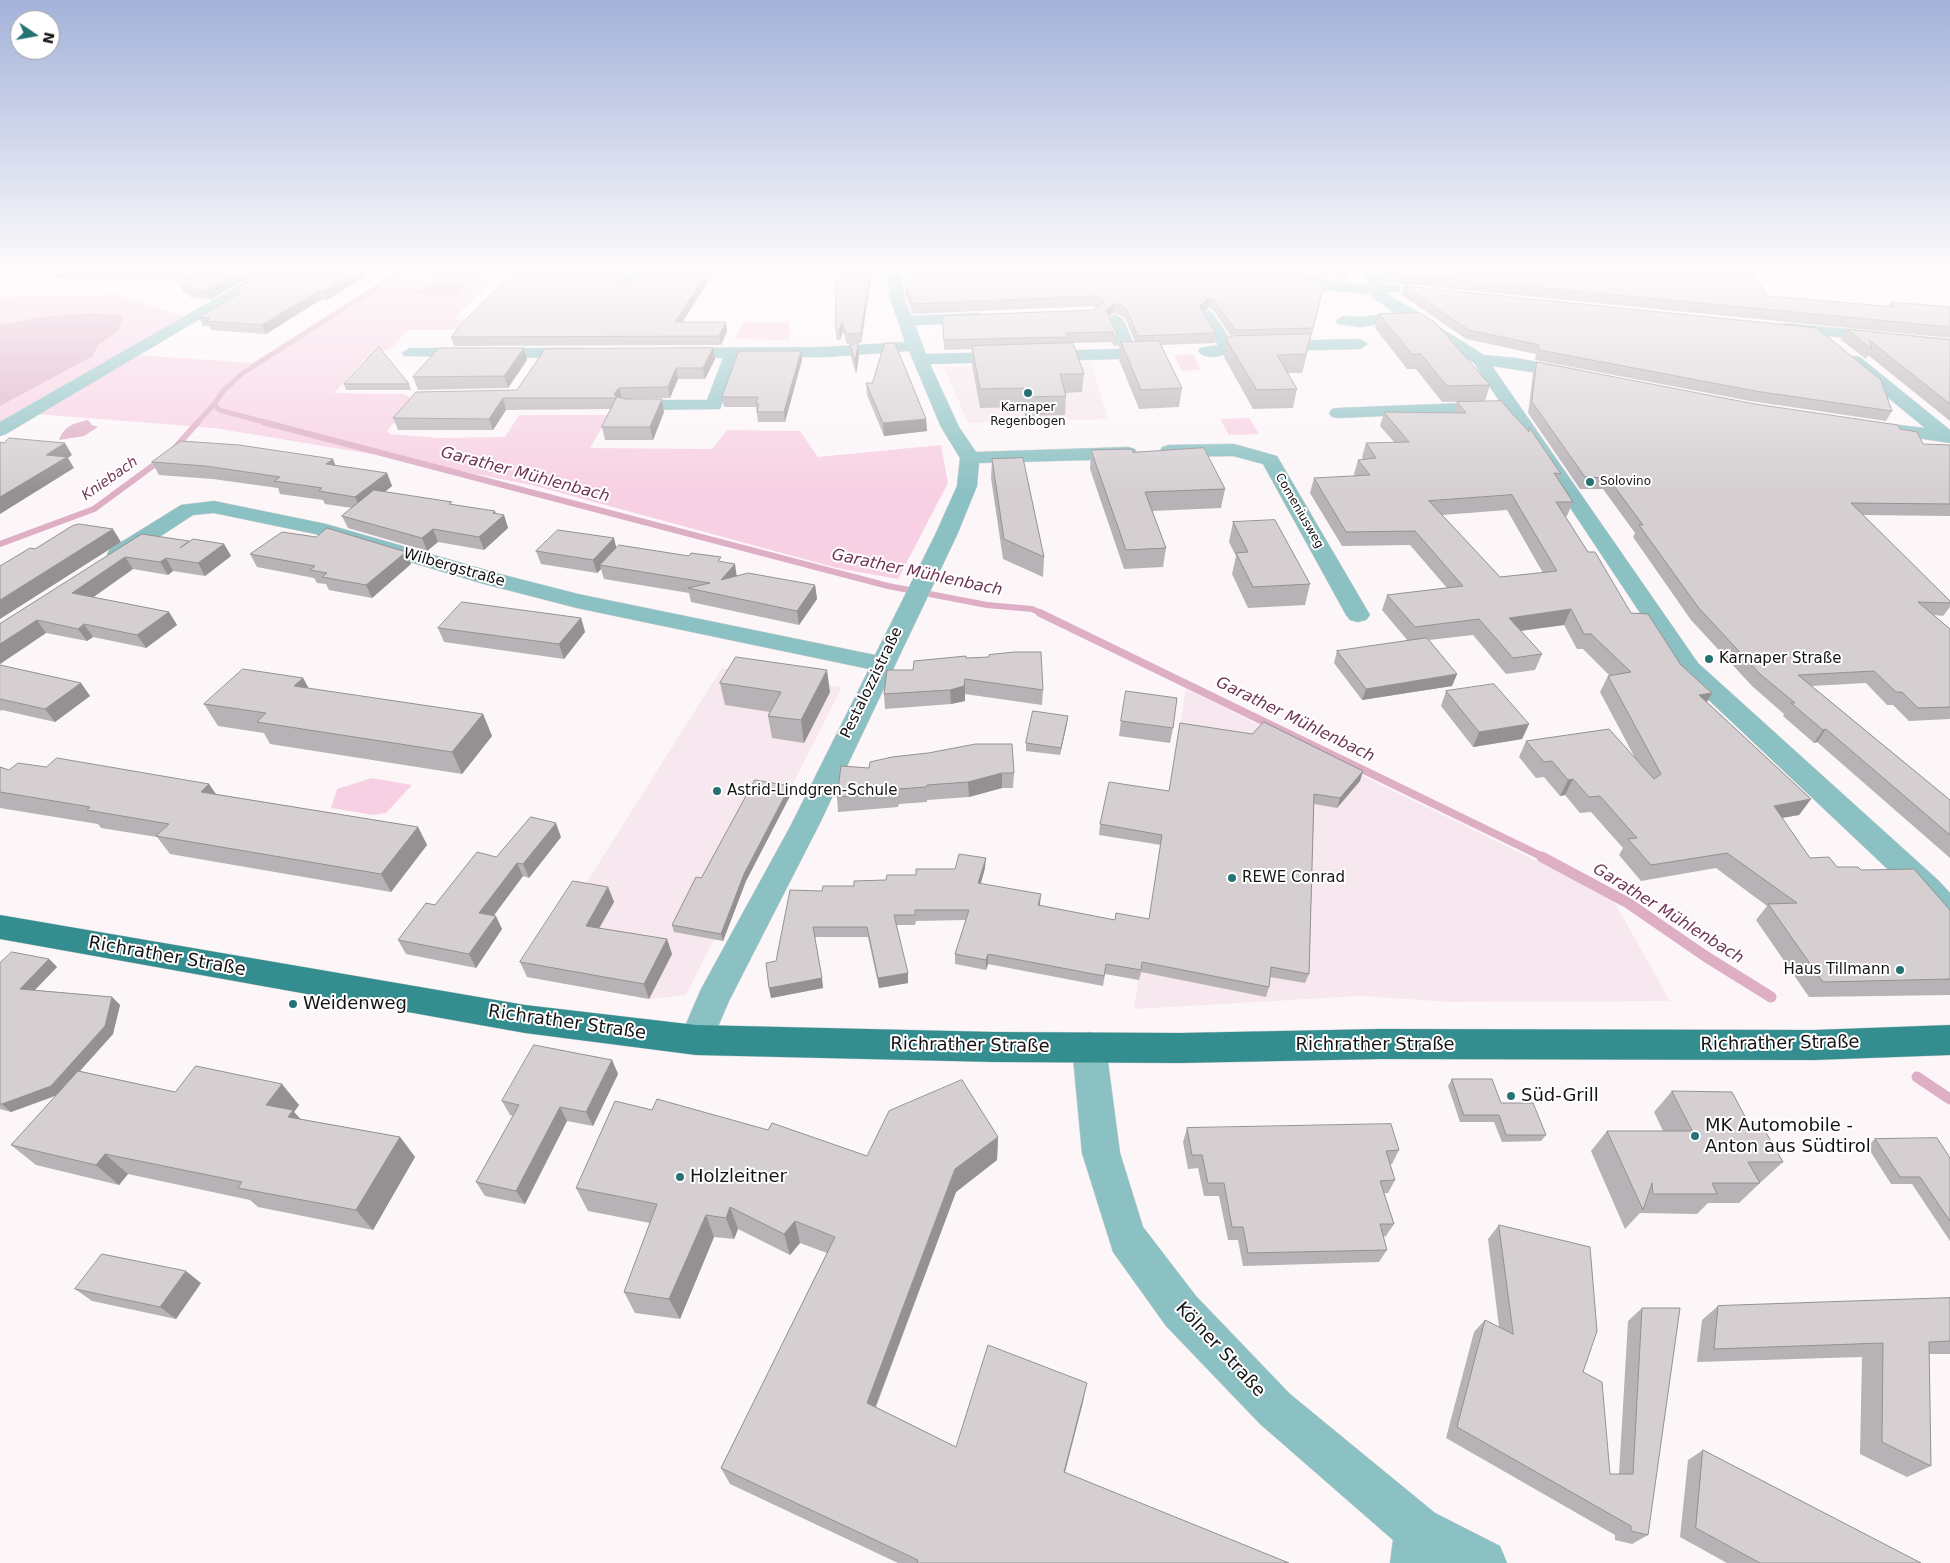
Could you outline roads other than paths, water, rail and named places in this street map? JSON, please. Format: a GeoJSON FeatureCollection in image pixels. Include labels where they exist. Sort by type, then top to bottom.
{"type":"FeatureCollection","features":[{"type":"Feature","properties":{"kind":"main road","name":"Richrather Straße"},"geometry":{"type":"LineString","coordinates":[[0,927],[525,1019],[696,1040],[995,1048],[1180,1048],[1381,1044],[1814,1045],[1950,1040]]}},
{"type":"Feature","properties":{"kind":"street"},"geometry":{"type":"LineString","coordinates":[[0,430],[146,345]]}},
{"type":"Feature","properties":{"kind":"street"},"geometry":{"type":"LineString","coordinates":[[915,345],[950,427],[970,458]]}},
{"type":"Feature","properties":{"kind":"street"},"geometry":{"type":"LineString","coordinates":[[1126,345],[1130,353]]}},
{"type":"Feature","properties":{"kind":"street"},"geometry":{"type":"LineString","coordinates":[[1206,351],[1220,351],[1227,347],[1339,345]]}},
{"type":"Feature","properties":{"kind":"street"},"geometry":{"type":"LineString","coordinates":[[1457,345],[1480,360],[1494,379],[1510,407],[1689,668],[1927,888],[1950,914]]}},
{"type":"Feature","properties":{"kind":"street"},"geometry":{"type":"LineString","coordinates":[[1835,345],[1948,438]]}},
{"type":"Feature","properties":{"kind":"street"},"geometry":{"type":"LineString","coordinates":[[410,352],[599,353]]}},
{"type":"Feature","properties":{"kind":"street"},"geometry":{"type":"LineString","coordinates":[[628,405],[714,405],[733,352]]}},
{"type":"Feature","properties":{"kind":"street"},"geometry":{"type":"LineString","coordinates":[[656,353],[1162,352]]}},
{"type":"Feature","properties":{"kind":"street"},"geometry":{"type":"LineString","coordinates":[[530,372],[542,353]]}},
{"type":"Feature","properties":{"kind":"street"},"geometry":{"type":"LineString","coordinates":[[1480,360],[1516,363],[1588,377]]}},
{"type":"Feature","properties":{"kind":"street"},"geometry":{"type":"LineString","coordinates":[[1338,413],[1510,407]]}},
{"type":"Feature","properties":{"kind":"street"},"geometry":{"type":"LineString","coordinates":[[1865,426],[1948,438]]}},
{"type":"Feature","properties":{"kind":"street","name":"Comeniusweg"},"geometry":{"type":"LineString","coordinates":[[970,458],[1234,450],[1270,460],[1358,615]]}},
{"type":"Feature","properties":{"kind":"street","name":"Pestalozzistraße"},"geometry":{"type":"LineString","coordinates":[[696,1040],[713,999],[805,825],[967,486],[970,458]]}},
{"type":"Feature","properties":{"kind":"street","name":"Wilbergstraße"},"geometry":{"type":"LineString","coordinates":[[98,567],[188,509],[214,507],[319,528],[492,579],[577,601],[881,664]]}},
{"type":"Feature","properties":{"kind":"street","name":"Kölner Straße"},"geometry":{"type":"LineString","coordinates":[[1089,1047],[1101,1152],[1127,1238],[1181,1311],[1274,1409],[1416,1546],[1483,1563]]}},
{"type":"Feature","properties":{"kind":"waterway","name":"Garather Mühlenbach"},"geometry":{"type":"LineString","coordinates":[[214,404],[224,390],[243,373],[287,345]]}},
{"type":"Feature","properties":{"kind":"waterway","name":"Kniebach"},"geometry":{"type":"LineString","coordinates":[[197,423],[214,404]]}},
{"type":"Feature","properties":{"kind":"waterway","name":"Garather Mühlenbach"},"geometry":{"type":"LineString","coordinates":[[214,404],[219,410],[268,423]]}},
{"type":"Feature","properties":{"kind":"waterway","name":"Kniebach"},"geometry":{"type":"LineString","coordinates":[[174,449],[198,422]]}},
{"type":"Feature","properties":{"kind":"waterway","name":"Garather Mühlenbach"},"geometry":{"type":"LineString","coordinates":[[263,422],[888,586],[987,605],[1032,609],[1043,614]]}},
{"type":"Feature","properties":{"kind":"waterway","name":"Kniebach"},"geometry":{"type":"LineString","coordinates":[[0,544],[94,509],[162,459]]}},
{"type":"Feature","properties":{"kind":"waterway","name":"Garather Mühlenbach"},"geometry":{"type":"LineString","coordinates":[[1040,613],[1545,858]]}},
{"type":"Feature","properties":{"kind":"waterway","name":"Garather Mühlenbach"},"geometry":{"type":"LineString","coordinates":[[1542,857],[1628,903],[1705,956],[1771,997]]}},
{"type":"Feature","properties":{"kind":"waterway","name":"Garather Mühlenbach"},"geometry":{"type":"LineString","coordinates":[[1917,1077],[1950,1099]]}},
{"type":"Feature","properties":{"kind":"place","name":"Karnaper Regenbogen"},"geometry":{"type":"Point","coordinates":[1028,393]}},
{"type":"Feature","properties":{"kind":"place","name":"Solovino"},"geometry":{"type":"Point","coordinates":[1590,482]}},
{"type":"Feature","properties":{"kind":"place","name":"Karnaper Straße"},"geometry":{"type":"Point","coordinates":[1709,659]}},
{"type":"Feature","properties":{"kind":"place","name":"Astrid-Lindgren-Schule"},"geometry":{"type":"Point","coordinates":[717,791]}},
{"type":"Feature","properties":{"kind":"place","name":"REWE Conrad"},"geometry":{"type":"Point","coordinates":[1232,878]}},
{"type":"Feature","properties":{"kind":"place","name":"Haus Tillmann"},"geometry":{"type":"Point","coordinates":[1900,970]}},
{"type":"Feature","properties":{"kind":"place","name":"Weidenweg"},"geometry":{"type":"Point","coordinates":[293,1004]}},
{"type":"Feature","properties":{"kind":"place","name":"Süd-Grill"},"geometry":{"type":"Point","coordinates":[1511,1096]}},
{"type":"Feature","properties":{"kind":"place","name":"MK Automobile - Anton aus Südtirol"},"geometry":{"type":"Point","coordinates":[1695,1136]}},
{"type":"Feature","properties":{"kind":"place","name":"Holzleitner"},"geometry":{"type":"Point","coordinates":[680,1177]}}]}
